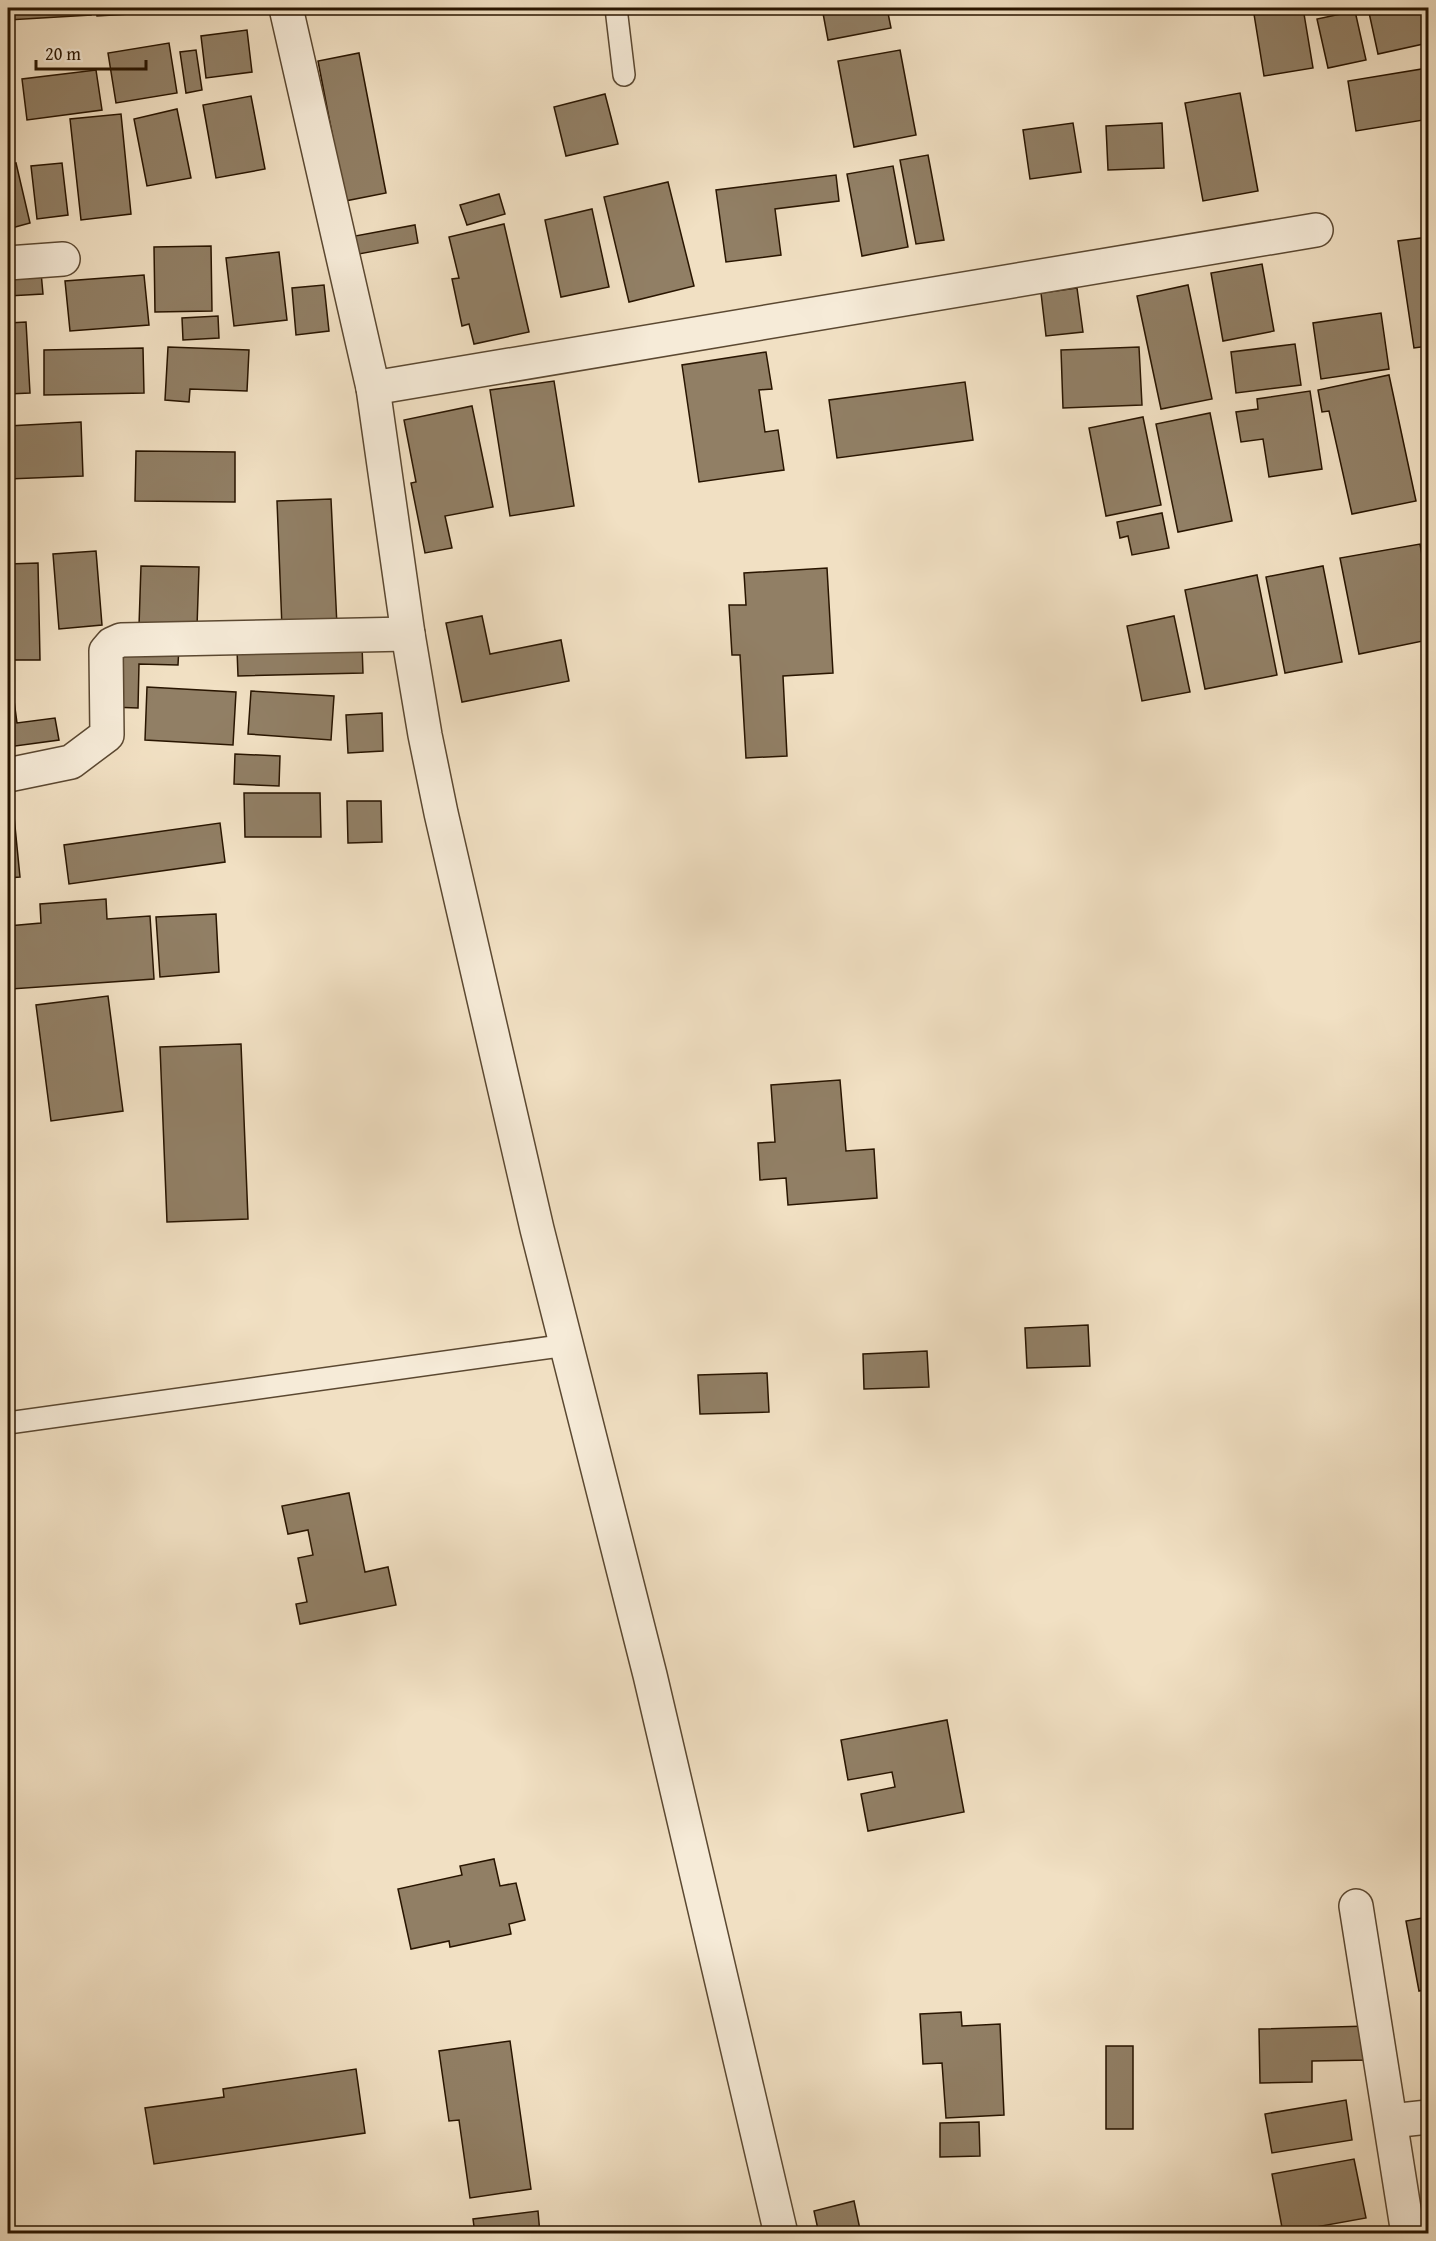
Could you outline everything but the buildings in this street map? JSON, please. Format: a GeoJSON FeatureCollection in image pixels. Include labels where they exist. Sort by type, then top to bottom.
{"type":"FeatureCollection","features":[{"type":"Feature","properties":{"kind":"street"},"geometry":{"type":"LineString","coordinates":[[286,8],[373,388],[408,634],[425,735],[444,825],[537,1229],[647,1664],[781,2234]]}},
{"type":"Feature","properties":{"kind":"street"},"geometry":{"type":"LineString","coordinates":[[373,388],[1316,230]]}},
{"type":"Feature","properties":{"kind":"street"},"geometry":{"type":"LineString","coordinates":[[8,263],[63,259]]}},
{"type":"Feature","properties":{"kind":"street"},"geometry":{"type":"LineString","coordinates":[[8,775],[71,762],[107,735],[106,651],[112,644],[121,640],[408,634]]}},
{"type":"Feature","properties":{"kind":"street"},"geometry":{"type":"LineString","coordinates":[[1356,1906],[1408,2234]]}},
{"type":"Feature","properties":{"kind":"street"},"geometry":{"type":"LineString","coordinates":[[1391,2121],[1428,2117]]}},
{"type":"Feature","properties":{"kind":"lane"},"geometry":{"type":"LineString","coordinates":[[616,8],[624,75]]}},
{"type":"Feature","properties":{"kind":"lane"},"geometry":{"type":"LineString","coordinates":[[8,1424],[567,1345]]}}]}
